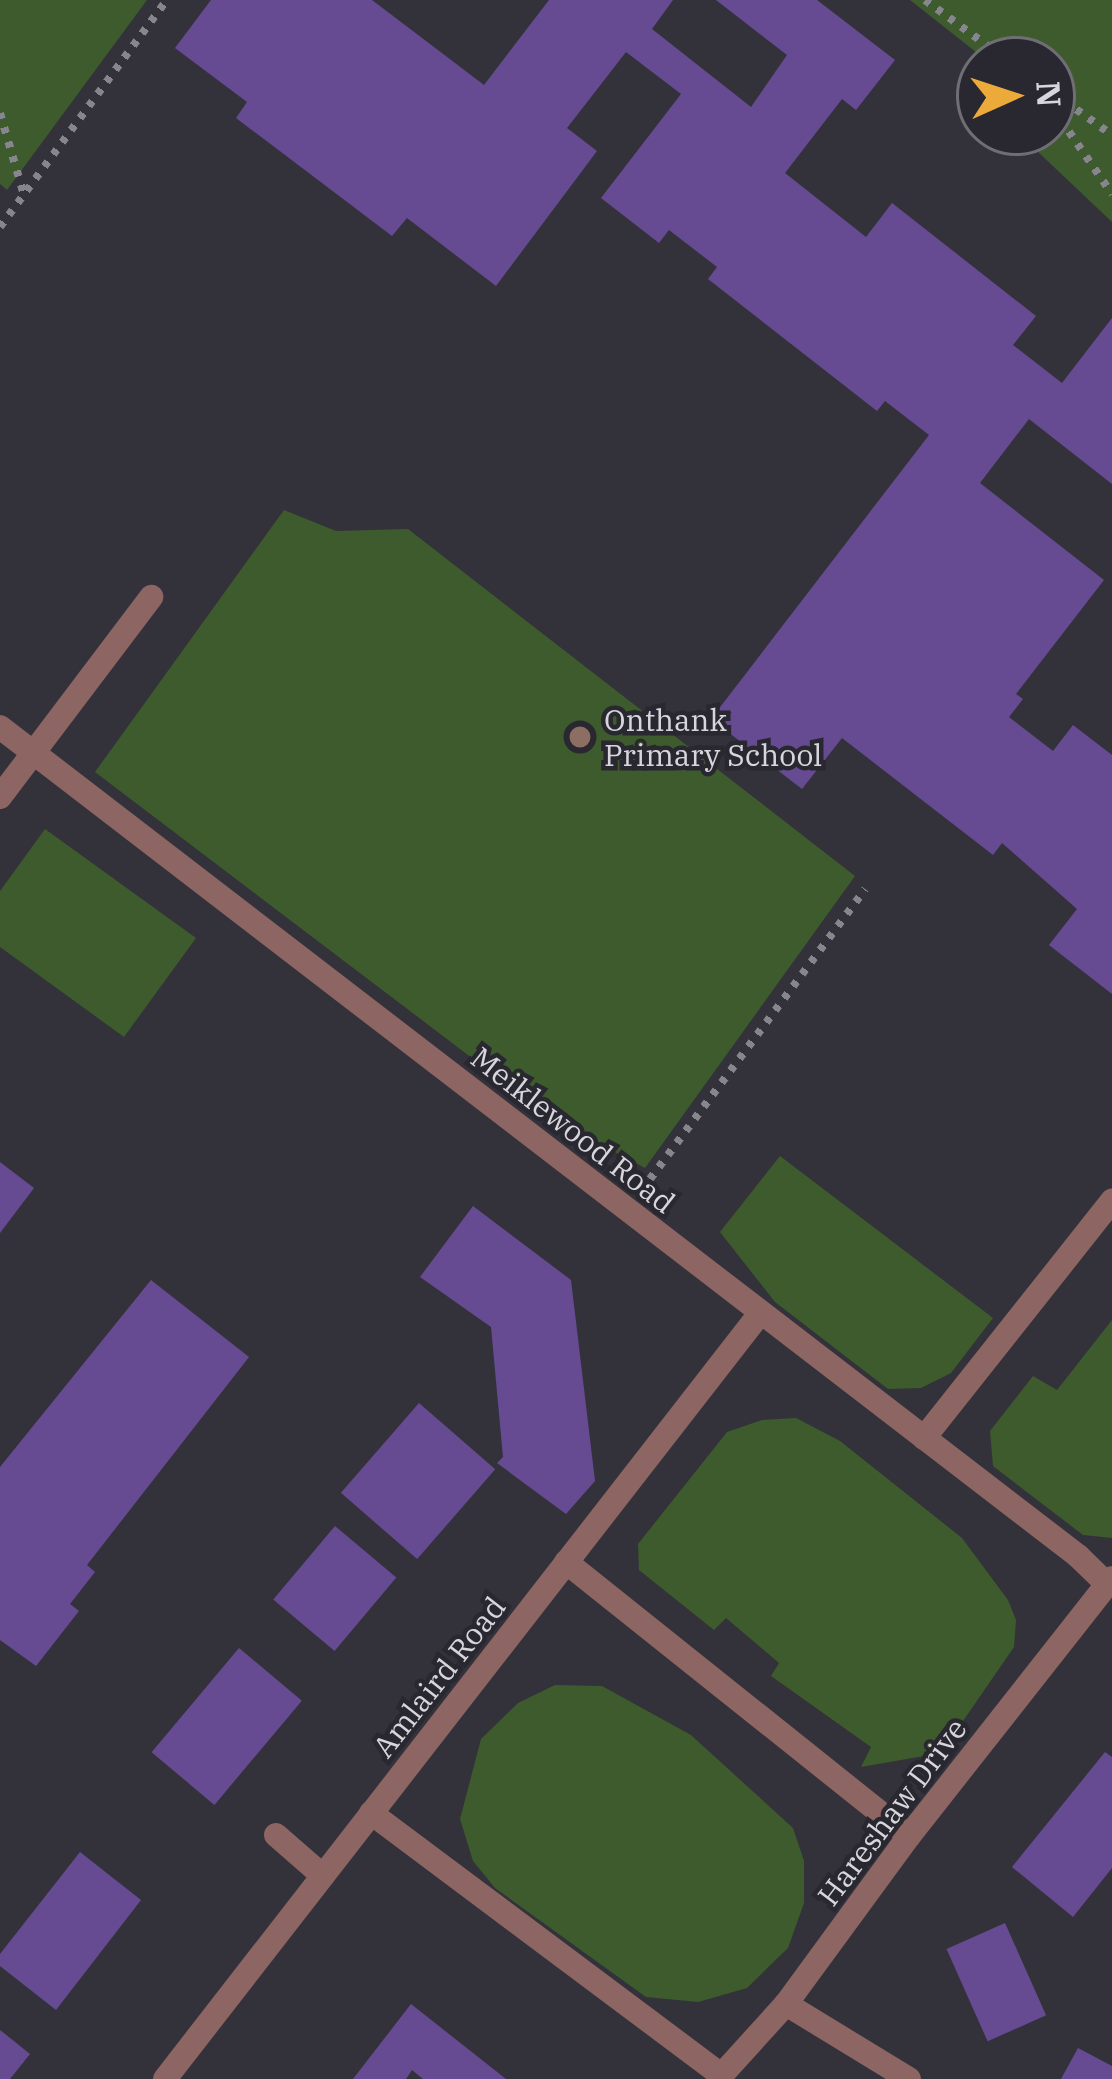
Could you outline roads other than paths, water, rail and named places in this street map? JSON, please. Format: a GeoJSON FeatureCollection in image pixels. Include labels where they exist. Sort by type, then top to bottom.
{"type":"FeatureCollection","features":[{"type":"Feature","properties":{"kind":"street"},"geometry":{"type":"LineString","coordinates":[[0,797],[151,598]]}},
{"type":"Feature","properties":{"kind":"street","name":"Meiklewood Road"},"geometry":{"type":"LineString","coordinates":[[0,727],[1110,1581]]}},
{"type":"Feature","properties":{"kind":"street"},"geometry":{"type":"LineString","coordinates":[[924,1438],[1112,1201]]}},
{"type":"Feature","properties":{"kind":"street","name":"Amlaird Road"},"geometry":{"type":"LineString","coordinates":[[165,2079],[761,1312]]}},
{"type":"Feature","properties":{"kind":"street"},"geometry":{"type":"LineString","coordinates":[[566,1562],[909,1836]]}},
{"type":"Feature","properties":{"kind":"street","name":"Hareshaw Drive"},"geometry":{"type":"LineString","coordinates":[[719,2077],[786,2004],[909,1836],[1110,1581]]}},
{"type":"Feature","properties":{"kind":"street"},"geometry":{"type":"LineString","coordinates":[[371,1814],[719,2077]]}},
{"type":"Feature","properties":{"kind":"street"},"geometry":{"type":"LineString","coordinates":[[276,1835],[322,1876]]}},
{"type":"Feature","properties":{"kind":"street"},"geometry":{"type":"LineString","coordinates":[[786,2004],[908,2079]]}},
{"type":"Feature","properties":{"kind":"place","name":"Onthank Primary School"},"geometry":{"type":"Point","coordinates":[580,737]}}]}
